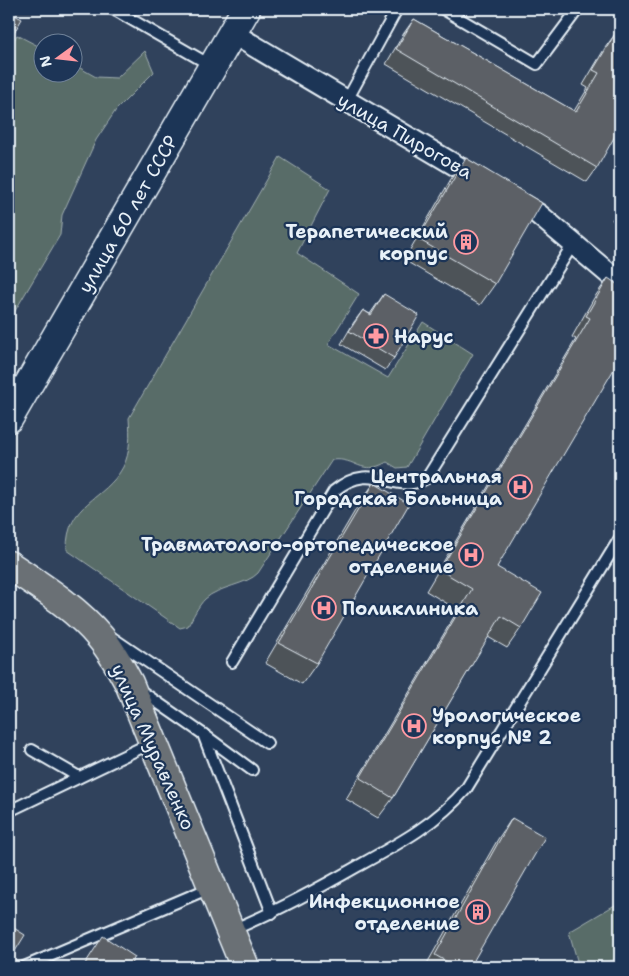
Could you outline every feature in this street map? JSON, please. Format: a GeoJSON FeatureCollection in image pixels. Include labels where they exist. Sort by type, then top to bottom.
{"type":"FeatureCollection","features":[{"type":"Feature","properties":{"kind":"main road","name":"улица 60 лет СССР"},"geometry":{"type":"LineString","coordinates":[[9,418],[246,9]]}},
{"type":"Feature","properties":{"kind":"main road","name":"улица Муравленко"},"geometry":{"type":"LineString","coordinates":[[9,565],[76,612],[100,636],[129,683],[245,967]]}},
{"type":"Feature","properties":{"kind":"street","name":"улица Пирогова"},"geometry":{"type":"LineString","coordinates":[[232,33],[538,214],[620,283]]}},
{"type":"Feature","properties":{"kind":"lane"},"geometry":{"type":"LineString","coordinates":[[113,9],[213,66]]}},
{"type":"Feature","properties":{"kind":"lane"},"geometry":{"type":"LineString","coordinates":[[346,102],[397,9]]}},
{"type":"Feature","properties":{"kind":"lane"},"geometry":{"type":"LineString","coordinates":[[443,9],[538,64],[578,9]]}},
{"type":"Feature","properties":{"kind":"lane"},"geometry":{"type":"LineString","coordinates":[[232,662],[334,491],[344,483],[361,477],[376,476],[401,483],[416,484],[427,478],[572,244]]}},
{"type":"Feature","properties":{"kind":"lane"},"geometry":{"type":"LineString","coordinates":[[231,930],[272,914],[421,831],[451,808],[466,789],[620,538]]}},
{"type":"Feature","properties":{"kind":"lane"},"geometry":{"type":"LineString","coordinates":[[76,612],[268,744]]}},
{"type":"Feature","properties":{"kind":"lane"},"geometry":{"type":"LineString","coordinates":[[129,683],[252,770]]}},
{"type":"Feature","properties":{"kind":"lane"},"geometry":{"type":"LineString","coordinates":[[203,734],[272,914]]}},
{"type":"Feature","properties":{"kind":"lane"},"geometry":{"type":"LineString","coordinates":[[9,811],[154,741]]}},
{"type":"Feature","properties":{"kind":"lane"},"geometry":{"type":"LineString","coordinates":[[32,750],[79,777]]}},
{"type":"Feature","properties":{"kind":"lane"},"geometry":{"type":"LineString","coordinates":[[24,967],[213,886]]}},
{"type":"Feature","properties":{"kind":"green space"},"geometry":{"type":"Polygon","coordinates":[[[17,35],[32,43],[32,82],[82,82],[82,69],[96,77],[117,78],[145,51],[154,72],[116,110],[96,140],[62,215],[60,235],[9,321],[9,48],[17,35]]]}},
{"type":"Feature","properties":{"kind":"green space"},"geometry":{"type":"Polygon","coordinates":[[[280,157],[330,189],[297,253],[359,294],[328,344],[388,378],[423,322],[473,354],[407,467],[397,468],[387,462],[371,468],[347,461],[332,460],[258,573],[205,599],[188,626],[180,628],[67,550],[68,534],[80,512],[107,488],[123,467],[129,449],[129,418],[280,157]]]}},
{"type":"Feature","properties":{"kind":"green space"},"geometry":{"type":"Polygon","coordinates":[[[620,902],[620,958],[589,967],[579,967],[569,932],[620,902]]]}},
{"type":"Feature","properties":{"kind":"building"},"geometry":{"type":"Polygon","coordinates":[[[9,12],[22,19],[9,41],[9,12]]]}},
{"type":"Feature","properties":{"kind":"building"},"geometry":{"type":"Polygon","coordinates":[[[414,19],[576,112],[599,73],[593,70],[615,34],[620,37],[620,127],[597,168],[396,49],[414,19]]]}},
{"type":"Feature","properties":{"kind":"building","name":"Терапетический корпус"},"geometry":{"type":"Polygon","coordinates":[[[466,158],[542,203],[495,284],[418,239],[466,158]]]}},
{"type":"Feature","properties":{"kind":"building"},"geometry":{"type":"Polygon","coordinates":[[[608,278],[620,286],[620,359],[497,567],[542,593],[521,628],[501,616],[393,798],[360,778],[472,589],[440,570],[590,318],[586,316],[608,278]]]}},
{"type":"Feature","properties":{"kind":"building","name":"Нарус"},"geometry":{"type":"Polygon","coordinates":[[[384,294],[419,315],[394,358],[349,331],[363,310],[371,315],[384,294]]]}},
{"type":"Feature","properties":{"kind":"building"},"geometry":{"type":"Polygon","coordinates":[[[374,483],[409,504],[317,663],[279,643],[374,483]]]}},
{"type":"Feature","properties":{"kind":"building","name":"Инфекционное отделение"},"geometry":{"type":"Polygon","coordinates":[[[512,818],[545,837],[470,967],[456,967],[435,955],[512,818]]]}},
{"type":"Feature","properties":{"kind":"building"},"geometry":{"type":"Polygon","coordinates":[[[9,925],[25,935],[9,961],[9,925]]]}},
{"type":"Feature","properties":{"kind":"building"},"geometry":{"type":"Polygon","coordinates":[[[103,936],[135,957],[129,967],[83,967],[103,936]]]}},
{"type":"Feature","properties":{"kind":"building"},"geometry":{"type":"Polygon","coordinates":[[[53,962],[61,967],[50,967],[53,962]]]}},
{"type":"Feature","properties":{"kind":"place","name":"Терапетический корпус"},"geometry":{"type":"Point","coordinates":[466,242]}},
{"type":"Feature","properties":{"kind":"place","name":"Нарус"},"geometry":{"type":"Point","coordinates":[376,336]}},
{"type":"Feature","properties":{"kind":"place","name":"Центральная Городская Больница"},"geometry":{"type":"Point","coordinates":[520,487]}},
{"type":"Feature","properties":{"kind":"place","name":"Травматолого-ортопедическое отделение"},"geometry":{"type":"Point","coordinates":[471,555]}},
{"type":"Feature","properties":{"kind":"place","name":"Поликлиника"},"geometry":{"type":"Point","coordinates":[324,608]}},
{"type":"Feature","properties":{"kind":"place","name":"Урологическое корпус № 2"},"geometry":{"type":"Point","coordinates":[414,726]}},
{"type":"Feature","properties":{"kind":"place","name":"Инфекционное отделение"},"geometry":{"type":"Point","coordinates":[478,912]}}]}
